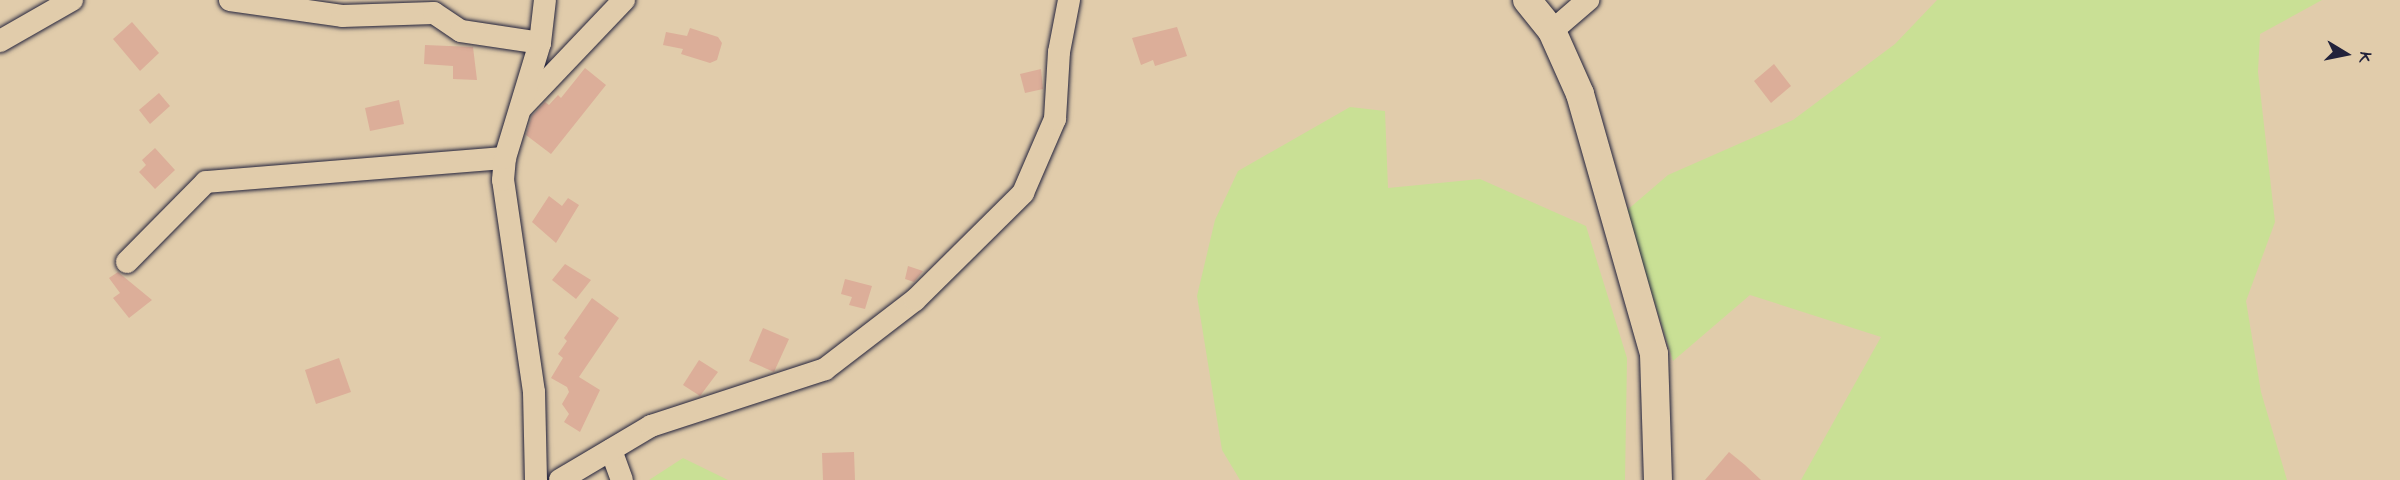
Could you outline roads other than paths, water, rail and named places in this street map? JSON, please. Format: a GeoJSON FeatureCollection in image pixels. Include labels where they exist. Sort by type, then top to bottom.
{"type":"FeatureCollection","features":[{"type":"Feature","properties":{"kind":"main road"},"geometry":{"type":"LineString","coordinates":[[1515,0],[1555,65],[1654,354],[1658,480]]}},
{"type":"Feature","properties":{"kind":"main road"},"geometry":{"type":"LineString","coordinates":[[1527,0],[1552,31],[1580,94],[1636,341],[1644,390],[1646,480]]}},
{"type":"Feature","properties":{"kind":"street"},"geometry":{"type":"LineString","coordinates":[[0,41],[72,0]]}},
{"type":"Feature","properties":{"kind":"street"},"geometry":{"type":"LineString","coordinates":[[230,0],[342,16],[434,13],[460,31],[540,43]]}},
{"type":"Feature","properties":{"kind":"street"},"geometry":{"type":"LineString","coordinates":[[536,480],[534,392],[505,215],[505,158],[540,43],[545,0]]}},
{"type":"Feature","properties":{"kind":"street"},"geometry":{"type":"LineString","coordinates":[[518,112],[624,0]]}},
{"type":"Feature","properties":{"kind":"street"},"geometry":{"type":"LineString","coordinates":[[560,480],[651,426],[825,369],[915,300],[1023,193],[1055,119],[1059,52],[1070,0]]}},
{"type":"Feature","properties":{"kind":"street"},"geometry":{"type":"LineString","coordinates":[[1552,31],[1588,0]]}},
{"type":"Feature","properties":{"kind":"street"},"geometry":{"type":"LineString","coordinates":[[127,262],[206,182],[505,158]]}},
{"type":"Feature","properties":{"kind":"street"},"geometry":{"type":"LineString","coordinates":[[611,450],[622,480]]}}]}
